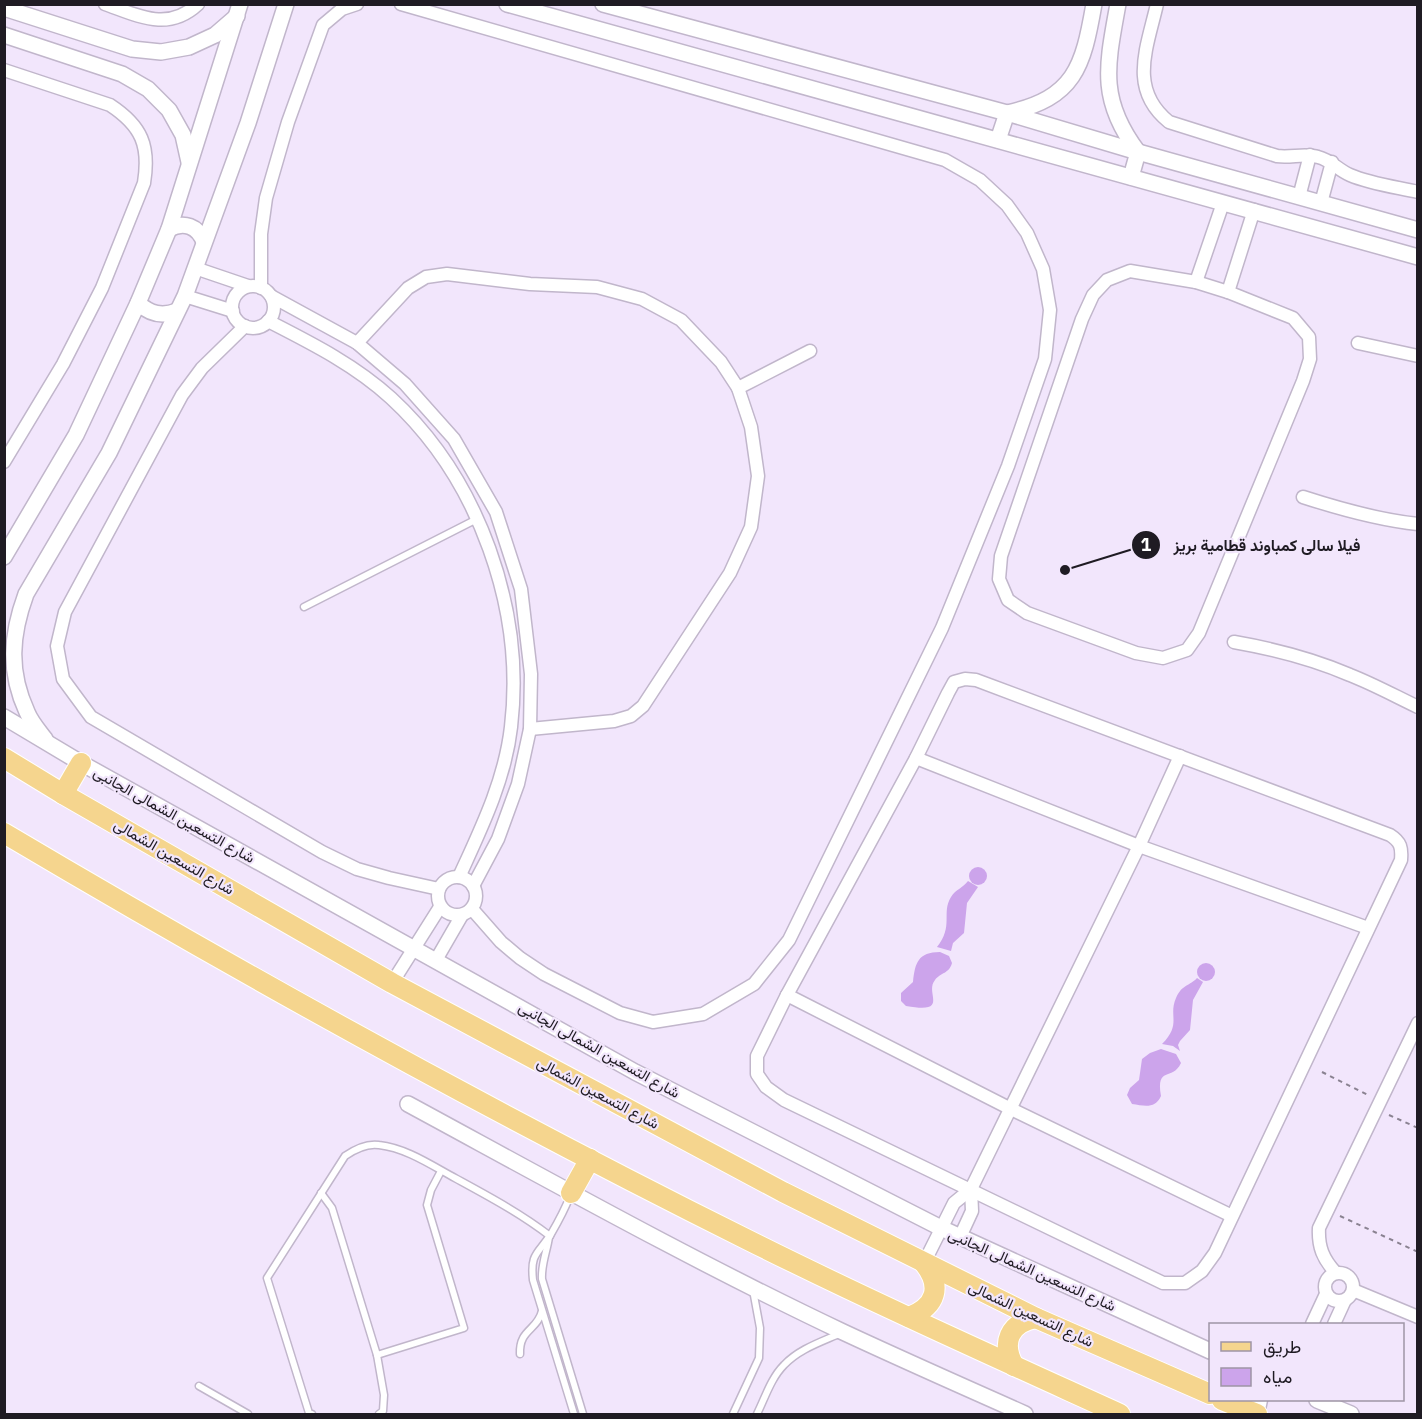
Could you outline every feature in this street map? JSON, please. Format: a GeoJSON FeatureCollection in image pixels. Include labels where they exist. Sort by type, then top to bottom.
{"type":"FeatureCollection","features":[{"type":"Feature","properties":{"kind":"main road","name":"شارع التسعين الشمالى"},"geometry":{"type":"LineString","coordinates":[[4,758],[392,983],[783,1192],[1036,1318],[1209,1394]]}},
{"type":"Feature","properties":{"kind":"main road"},"geometry":{"type":"LineString","coordinates":[[63,794],[81,763]]}},
{"type":"Feature","properties":{"kind":"main road"},"geometry":{"type":"LineString","coordinates":[[4,833],[118,901],[353,1032],[590,1159],[749,1241],[1120,1414]]}},
{"type":"Feature","properties":{"kind":"main road"},"geometry":{"type":"LineString","coordinates":[[572,1193],[590,1159]]}},
{"type":"Feature","properties":{"kind":"main road"},"geometry":{"type":"LineString","coordinates":[[909,1317],[922,1312],[932,1301],[935,1288],[932,1274],[924,1263]]}},
{"type":"Feature","properties":{"kind":"main road"},"geometry":{"type":"LineString","coordinates":[[1014,1366],[1007,1346],[1010,1335],[1016,1326],[1025,1320],[1036,1318]]}},
{"type":"Feature","properties":{"kind":"main road"},"geometry":{"type":"LineString","coordinates":[[1224,1401],[1257,1414]]}},
{"type":"Feature","properties":{"kind":"street"},"geometry":{"type":"LineString","coordinates":[[105,4],[153,21],[180,16],[198,4]]}},
{"type":"Feature","properties":{"kind":"street"},"geometry":{"type":"LineString","coordinates":[[260,290],[242,289],[234,298],[235,317],[245,326],[257,327],[268,321],[273,309],[260,290],[261,234],[266,198],[288,122],[323,25],[342,9],[357,4]]}},
{"type":"Feature","properties":{"kind":"street"},"geometry":{"type":"LineString","coordinates":[[401,4],[945,160],[980,180],[1007,205],[1027,233],[1043,269],[1050,310],[1045,359],[1008,466],[942,628],[789,940],[754,984],[703,1014],[653,1022],[620,1013],[544,974],[520,958],[467,912],[449,914],[440,907],[439,889],[447,880],[459,877],[474,886]]}},
{"type":"Feature","properties":{"kind":"street"},"geometry":{"type":"LineString","coordinates":[[507,4],[1418,257]]}},
{"type":"Feature","properties":{"kind":"street"},"geometry":{"type":"LineString","coordinates":[[603,4],[1007,113],[1418,230]]}},
{"type":"Feature","properties":{"kind":"street"},"geometry":{"type":"LineString","coordinates":[[1007,113],[1031,108],[1053,96],[1071,78],[1083,56],[1094,4]]}},
{"type":"Feature","properties":{"kind":"street"},"geometry":{"type":"LineString","coordinates":[[1118,4],[1111,49],[1109,89],[1114,112],[1123,134],[1138,152]]}},
{"type":"Feature","properties":{"kind":"street"},"geometry":{"type":"LineString","coordinates":[[1156,4],[1143,78],[1145,91],[1151,103],[1159,114],[1170,122],[1277,156],[1293,158],[1310,155],[1332,162],[1352,176],[1418,192]]}},
{"type":"Feature","properties":{"kind":"street"},"geometry":{"type":"LineString","coordinates":[[49,744],[27,714],[15,678],[9,646],[18,617],[26,594],[109,453],[185,296],[248,123],[287,7]]}},
{"type":"Feature","properties":{"kind":"street"},"geometry":{"type":"LineString","coordinates":[[4,8],[132,50],[161,52],[189,47],[215,35],[238,10]]}},
{"type":"Feature","properties":{"kind":"street"},"geometry":{"type":"LineString","coordinates":[[4,557],[76,435],[138,303],[169,229],[238,10]]}},
{"type":"Feature","properties":{"kind":"street"},"geometry":{"type":"LineString","coordinates":[[4,35],[122,74],[148,89],[169,110],[183,135],[190,164]]}},
{"type":"Feature","properties":{"kind":"street"},"geometry":{"type":"LineString","coordinates":[[4,70],[110,105],[126,115],[138,130],[145,147],[147,165],[144,183],[102,288],[63,364],[4,462]]}},
{"type":"Feature","properties":{"kind":"street"},"geometry":{"type":"LineString","coordinates":[[998,140],[1007,113]]}},
{"type":"Feature","properties":{"kind":"street"},"geometry":{"type":"LineString","coordinates":[[1131,177],[1138,152]]}},
{"type":"Feature","properties":{"kind":"street"},"geometry":{"type":"LineString","coordinates":[[1299,197],[1310,155]]}},
{"type":"Feature","properties":{"kind":"street"},"geometry":{"type":"LineString","coordinates":[[1321,203],[1332,162]]}},
{"type":"Feature","properties":{"kind":"street"},"geometry":{"type":"LineString","coordinates":[[1197,282],[1223,202]]}},
{"type":"Feature","properties":{"kind":"street"},"geometry":{"type":"LineString","coordinates":[[1228,292],[1254,210]]}},
{"type":"Feature","properties":{"kind":"street"},"geometry":{"type":"LineString","coordinates":[[169,229],[176,225],[190,226],[204,242]]}},
{"type":"Feature","properties":{"kind":"street"},"geometry":{"type":"LineString","coordinates":[[195,268],[260,290],[357,343],[405,384],[454,439],[496,512],[521,590],[531,674],[530,729],[518,784],[498,839],[474,886],[476,898],[436,960]]}},
{"type":"Feature","properties":{"kind":"street"},"geometry":{"type":"LineString","coordinates":[[1130,271],[1197,282],[1293,318],[1309,337],[1310,359],[1199,633],[1187,650],[1163,658],[1136,653],[1027,613],[1008,600],[999,579],[1001,556],[1082,319],[1093,295],[1107,280],[1130,271]]}},
{"type":"Feature","properties":{"kind":"street"},"geometry":{"type":"LineString","coordinates":[[357,343],[408,288],[426,277],[447,274],[530,284],[597,287],[642,299],[681,320],[721,362],[738,388],[751,427],[758,476],[752,527],[730,573],[643,706],[631,716],[614,721],[530,729]]}},
{"type":"Feature","properties":{"kind":"street"},"geometry":{"type":"LineString","coordinates":[[185,296],[233,311]]}},
{"type":"Feature","properties":{"kind":"street"},"geometry":{"type":"LineString","coordinates":[[138,303],[149,312],[156,314],[171,314],[177,311]]}},
{"type":"Feature","properties":{"kind":"street"},"geometry":{"type":"LineString","coordinates":[[268,321],[347,364],[390,397],[423,430],[458,480],[477,519],[502,586],[513,652],[511,728],[497,789],[459,877]]}},
{"type":"Feature","properties":{"kind":"street"},"geometry":{"type":"LineString","coordinates":[[245,326],[202,368],[182,395],[65,612],[57,646],[63,679],[91,717],[322,852],[357,869],[439,889]]}},
{"type":"Feature","properties":{"kind":"street"},"geometry":{"type":"LineString","coordinates":[[1358,343],[1418,356]]}},
{"type":"Feature","properties":{"kind":"street"},"geometry":{"type":"LineString","coordinates":[[738,388],[810,351]]}},
{"type":"Feature","properties":{"kind":"street"},"geometry":{"type":"LineString","coordinates":[[1303,497],[1368,515],[1418,524]]}},
{"type":"Feature","properties":{"kind":"street"},"geometry":{"type":"LineString","coordinates":[[1234,642],[1273,649],[1318,662],[1352,675],[1418,707]]}},
{"type":"Feature","properties":{"kind":"street"},"geometry":{"type":"LineString","coordinates":[[965,678],[976,680],[1180,756],[1398,840],[1402,849],[1401,860],[1215,1253],[1203,1271],[1185,1283],[1163,1283],[784,1100],[766,1088],[757,1074],[757,1056],[787,995],[916,758],[954,682],[965,678]]}},
{"type":"Feature","properties":{"kind":"street","name":"شارع التسعين الشمالى الجانبى"},"geometry":{"type":"LineString","coordinates":[[4,717],[81,763],[635,1072],[941,1228],[1209,1351]]}},
{"type":"Feature","properties":{"kind":"street"},"geometry":{"type":"LineString","coordinates":[[924,1263],[954,1203],[971,1189],[1139,846],[1180,756]]}},
{"type":"Feature","properties":{"kind":"street"},"geometry":{"type":"LineString","coordinates":[[916,758],[1139,846],[1368,928]]}},
{"type":"Feature","properties":{"kind":"street"},"geometry":{"type":"LineString","coordinates":[[392,983],[440,907]]}},
{"type":"Feature","properties":{"kind":"street"},"geometry":{"type":"LineString","coordinates":[[787,995],[1011,1109],[1232,1216]]}},
{"type":"Feature","properties":{"kind":"street"},"geometry":{"type":"LineString","coordinates":[[1334,1323],[1345,1300],[1353,1290],[1352,1283],[1343,1273],[1336,1272],[1327,1264],[1319,1240],[1319,1228],[1378,1105],[1415,1036],[1418,1023]]}},
{"type":"Feature","properties":{"kind":"street"},"geometry":{"type":"LineString","coordinates":[[408,1104],[752,1287],[843,1332],[1025,1414]]}},
{"type":"Feature","properties":{"kind":"street"},"geometry":{"type":"LineString","coordinates":[[960,1237],[972,1211],[971,1189]]}},
{"type":"Feature","properties":{"kind":"street"},"geometry":{"type":"LineString","coordinates":[[1312,1323],[1326,1294],[1327,1278],[1336,1272]]}},
{"type":"Feature","properties":{"kind":"street"},"geometry":{"type":"LineString","coordinates":[[1353,1290],[1418,1317]]}},
{"type":"Feature","properties":{"kind":"street"},"geometry":{"type":"LineString","coordinates":[[1326,1294],[1334,1300],[1345,1300]]}},
{"type":"Feature","properties":{"kind":"street"},"geometry":{"type":"LineString","coordinates":[[1327,1402],[1351,1414]]}},
{"type":"Feature","properties":{"kind":"lane"},"geometry":{"type":"LineString","coordinates":[[304,608],[477,519]]}},
{"type":"Feature","properties":{"kind":"lane"},"geometry":{"type":"LineString","coordinates":[[312,1414],[309,1413],[267,1278],[345,1156],[359,1147],[377,1144],[419,1158],[526,1217],[550,1236]]}},
{"type":"Feature","properties":{"kind":"lane"},"geometry":{"type":"LineString","coordinates":[[377,1355],[464,1328],[427,1204],[441,1171]]}},
{"type":"Feature","properties":{"kind":"lane"},"geometry":{"type":"LineString","coordinates":[[321,1193],[332,1208],[377,1355],[384,1395],[383,1411],[379,1414]]}},
{"type":"Feature","properties":{"kind":"lane"},"geometry":{"type":"LineString","coordinates":[[572,1193],[550,1236],[536,1251],[531,1266],[533,1280],[574,1414]]}},
{"type":"Feature","properties":{"kind":"lane"},"geometry":{"type":"LineString","coordinates":[[550,1236],[542,1267],[542,1280],[583,1414]]}},
{"type":"Feature","properties":{"kind":"lane"},"geometry":{"type":"LineString","coordinates":[[733,1414],[759,1358],[760,1328],[752,1287]]}},
{"type":"Feature","properties":{"kind":"lane"},"geometry":{"type":"LineString","coordinates":[[520,1354],[519,1345],[522,1336],[538,1322],[542,1310]]}},
{"type":"Feature","properties":{"kind":"lane"},"geometry":{"type":"LineString","coordinates":[[758,1414],[783,1365],[799,1352],[843,1332]]}},
{"type":"Feature","properties":{"kind":"lane"},"geometry":{"type":"LineString","coordinates":[[199,1386],[248,1414]]}},
{"type":"Feature","properties":{"kind":"path"},"geometry":{"type":"LineString","coordinates":[[1322,1072],[1418,1128]]}},
{"type":"Feature","properties":{"kind":"path"},"geometry":{"type":"LineString","coordinates":[[1327,1209],[1418,1252]]}},
{"type":"Feature","properties":{"kind":"water"},"geometry":{"type":"Polygon","coordinates":[[[978,867],[984,870],[987,876],[984,882],[978,885],[972,882],[969,876],[972,870],[978,867]]]}},
{"type":"Feature","properties":{"kind":"water"},"geometry":{"type":"Polygon","coordinates":[[[968,881],[978,887],[967,903],[964,933],[953,943],[951,951],[937,947],[945,933],[948,903],[953,894],[968,881]]]}},
{"type":"Feature","properties":{"kind":"water"},"geometry":{"type":"Polygon","coordinates":[[[940,952],[949,956],[952,963],[949,969],[937,977],[932,985],[932,1005],[920,1008],[906,1006],[901,1001],[901,993],[913,982],[919,960],[927,954],[940,952]]]}},
{"type":"Feature","properties":{"kind":"water"},"geometry":{"type":"Polygon","coordinates":[[[1206,963],[1212,966],[1215,972],[1212,978],[1206,981],[1200,978],[1197,972],[1200,966],[1206,963]]]}},
{"type":"Feature","properties":{"kind":"water"},"geometry":{"type":"Polygon","coordinates":[[[1197,978],[1203,982],[1193,1000],[1190,1030],[1178,1045],[1180,1051],[1173,1046],[1162,1044],[1172,1031],[1173,1010],[1178,993],[1197,978]]]}},
{"type":"Feature","properties":{"kind":"water"},"geometry":{"type":"Polygon","coordinates":[[[1161,1049],[1176,1054],[1181,1063],[1177,1069],[1161,1080],[1161,1096],[1156,1103],[1149,1106],[1132,1104],[1127,1095],[1130,1088],[1139,1080],[1142,1059],[1161,1049]]]}},
{"type":"Feature","properties":{"kind":"place","name":"فيلا سالى كمباوند قطامية بريز"},"geometry":{"type":"Point","coordinates":[1065,570]}}]}
